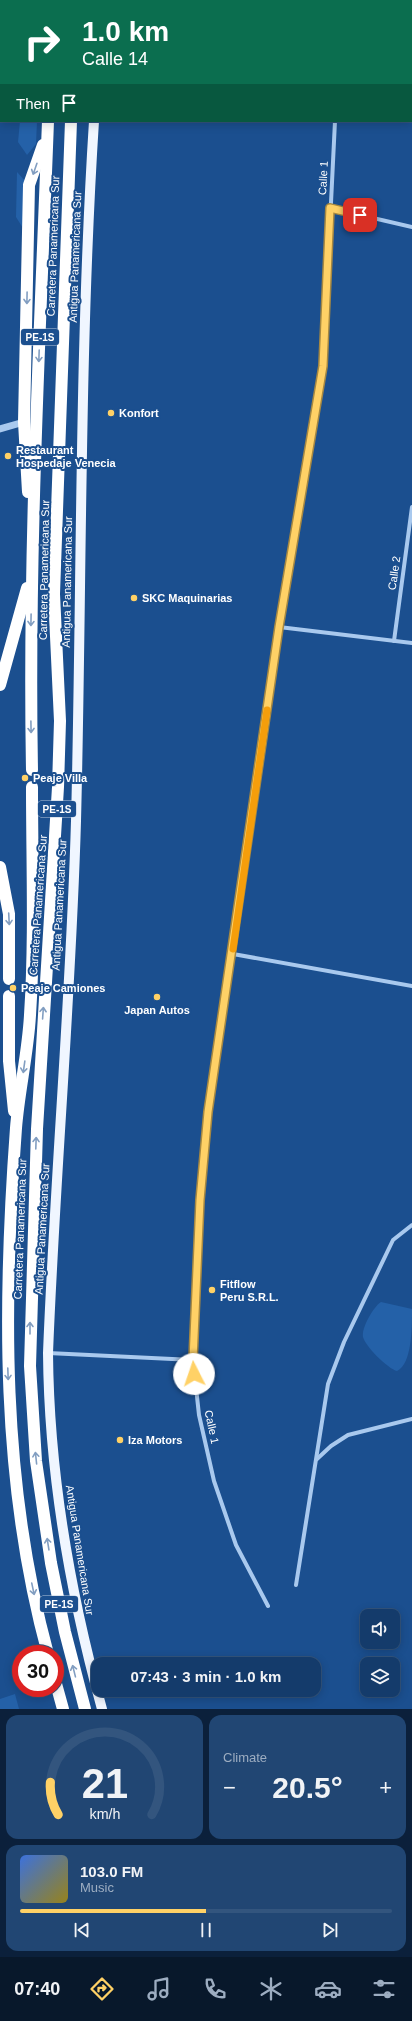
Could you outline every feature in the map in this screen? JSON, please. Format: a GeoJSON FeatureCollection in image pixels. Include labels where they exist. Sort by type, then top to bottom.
{"type":"FeatureCollection","features":[{"type":"Feature","properties":{"kind":"highway","name":"Carretera Panamericana Sur"},"geometry":{"type":"LineString","coordinates":[[71,122],[54,594],[60,721],[58,787],[36,1129],[30,1366],[36,1461],[49,1556],[65,1632],[85,1709]]}},
{"type":"Feature","properties":{"kind":"highway","name":"Carretera Panamericana Sur"},"geometry":{"type":"LineString","coordinates":[[32,770],[30,688],[32,553],[48,127]]}},
{"type":"Feature","properties":{"kind":"highway"},"geometry":{"type":"LineString","coordinates":[[32,553],[24,422],[30,185],[48,127]]}},
{"type":"Feature","properties":{"kind":"highway","name":"Carretera Panamericana Sur"},"geometry":{"type":"LineString","coordinates":[[0,685],[32,572]]}},
{"type":"Feature","properties":{"kind":"highway","name":"Carretera Panamericana Sur"},"geometry":{"type":"LineString","coordinates":[[32,787],[30,1017],[16,1126],[7,1304],[10,1420],[18,1509],[28,1567],[46,1645]]}},
{"type":"Feature","properties":{"kind":"highway"},"geometry":{"type":"LineString","coordinates":[[0,867],[9,914],[9,979]]}},
{"type":"Feature","properties":{"kind":"highway","name":"Carretera Panamericana Sur"},"geometry":{"type":"LineString","coordinates":[[9,996],[10,1083],[16,1126]]}},
{"type":"Feature","properties":{"kind":"highway"},"geometry":{"type":"LineString","coordinates":[[60,1697],[63,1709]]}},
{"type":"Feature","properties":{"kind":"main road","name":"Antigua Panamericana Sur"},"geometry":{"type":"LineString","coordinates":[[94,122],[89,199],[81,410],[76,823],[48,1353],[48,1402],[60,1512],[74,1599],[102,1709]]}},
{"type":"Feature","properties":{"kind":"street","name":"Calle 1"},"geometry":{"type":"LineString","coordinates":[[268,1606],[236,1545],[214,1481],[199,1415],[193,1360],[200,1200],[208,1119],[279,627],[323,366],[335,122]]}},
{"type":"Feature","properties":{"kind":"street"},"geometry":{"type":"LineString","coordinates":[[330,208],[412,227]]}},
{"type":"Feature","properties":{"kind":"street"},"geometry":{"type":"LineString","coordinates":[[0,429],[24,422]]}},
{"type":"Feature","properties":{"kind":"street","name":"Calle 2"},"geometry":{"type":"LineString","coordinates":[[394,641],[412,507]]}},
{"type":"Feature","properties":{"kind":"street"},"geometry":{"type":"LineString","coordinates":[[279,627],[412,643]]}},
{"type":"Feature","properties":{"kind":"street"},"geometry":{"type":"LineString","coordinates":[[232,954],[412,986]]}},
{"type":"Feature","properties":{"kind":"street"},"geometry":{"type":"LineString","coordinates":[[296,1585],[328,1384],[344,1342],[393,1240],[412,1225]]}},
{"type":"Feature","properties":{"kind":"street"},"geometry":{"type":"LineString","coordinates":[[48,1353],[193,1360]]}},
{"type":"Feature","properties":{"kind":"street"},"geometry":{"type":"LineString","coordinates":[[317,1460],[331,1446],[348,1435],[412,1419]]}},
{"type":"Feature","properties":{"kind":"shaded area"},"geometry":{"type":"Polygon","coordinates":[[[20,122],[37,122],[36,144],[27,155],[18,142],[20,122]]]}},
{"type":"Feature","properties":{"kind":"shaded area"},"geometry":{"type":"Polygon","coordinates":[[[17,172],[26,182],[26,233],[16,217],[17,172]]]}},
{"type":"Feature","properties":{"kind":"shaded area"},"geometry":{"type":"Polygon","coordinates":[[[381,1302],[412,1309],[411,1335],[408,1353],[406,1361],[397,1371],[377,1357],[363,1337],[364,1328],[369,1318],[381,1302]]]}},
{"type":"Feature","properties":{"kind":"shaded area"},"geometry":{"type":"Polygon","coordinates":[[[12,1695],[12,1697],[16,1697],[19,1709],[0,1709],[0,1699],[12,1695]]]}},
{"type":"Feature","properties":{"kind":"slow traffic"},"geometry":{"type":"LineString","coordinates":[[233,949],[267,710]]}},
{"type":"Feature","properties":{"kind":"place","name":"Konfort"},"geometry":{"type":"Point","coordinates":[111,413]}},
{"type":"Feature","properties":{"kind":"place","name":"Restaurant Hospedaje Venecia"},"geometry":{"type":"Point","coordinates":[8,456]}},
{"type":"Feature","properties":{"kind":"place","name":"SKC Maquinarias"},"geometry":{"type":"Point","coordinates":[134,598]}},
{"type":"Feature","properties":{"kind":"place","name":"Peaje Villa"},"geometry":{"type":"Point","coordinates":[25,778]}},
{"type":"Feature","properties":{"kind":"place","name":"Peaje Camiones"},"geometry":{"type":"Point","coordinates":[13,988]}},
{"type":"Feature","properties":{"kind":"place","name":"Japan Autos"},"geometry":{"type":"Point","coordinates":[157,997]}},
{"type":"Feature","properties":{"kind":"place","name":"Fitflow Peru S.R.L."},"geometry":{"type":"Point","coordinates":[212,1290]}},
{"type":"Feature","properties":{"kind":"place","name":"Iza Motors"},"geometry":{"type":"Point","coordinates":[120,1440]}},
{"type":"Feature","properties":{"kind":"route"},"geometry":{"type":"LineString","coordinates":[[194,1374],[193,1360],[200,1200],[208,1112],[250,837],[279,627],[323,366],[330,208],[360,215]]}}]}
